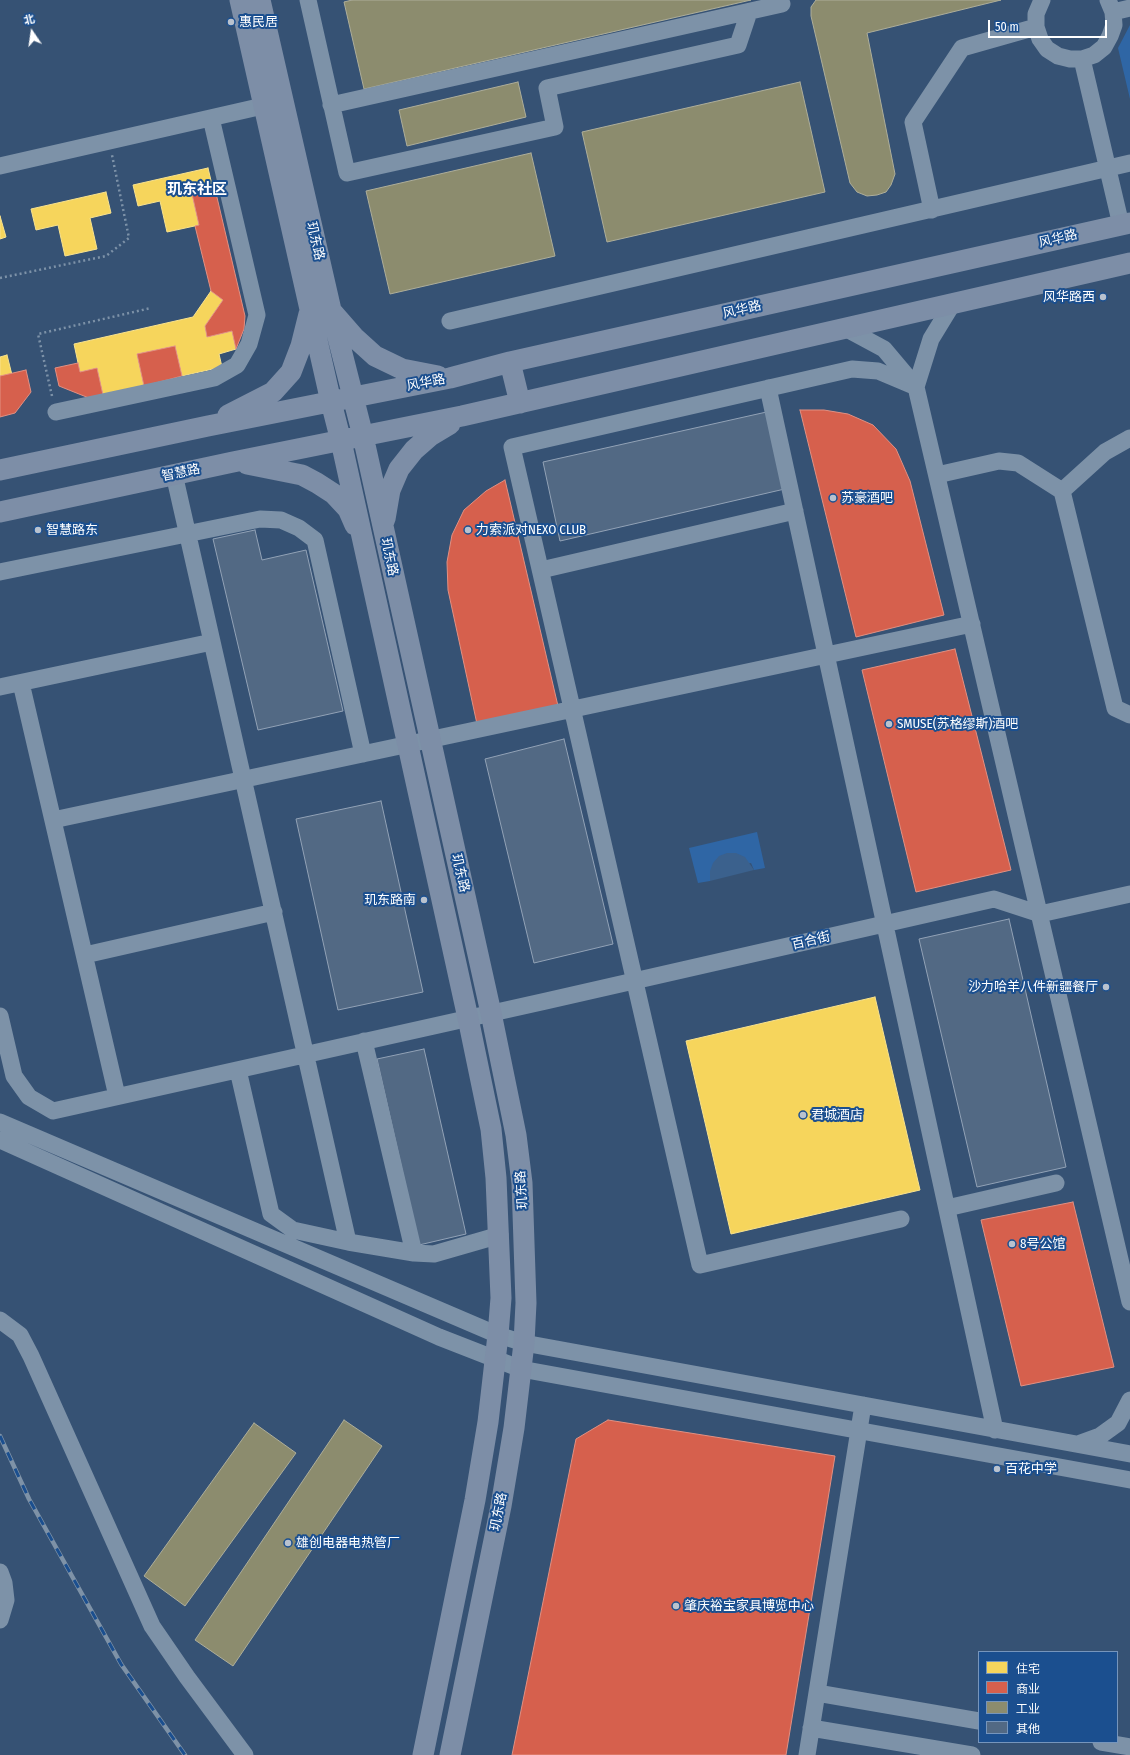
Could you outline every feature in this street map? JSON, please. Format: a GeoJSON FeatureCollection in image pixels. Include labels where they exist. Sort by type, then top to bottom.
{"type":"FeatureCollection","features":[{"type":"Feature","properties":{"kind":"main road","name":"玑东路"},"geometry":{"type":"LineString","coordinates":[[240,0],[274,103],[364,436],[491,1013],[516,1134],[522,1184],[526,1303],[524,1342],[514,1428],[501,1506],[450,1755]]}},
{"type":"Feature","properties":{"kind":"main road","name":"玑东路"},"geometry":{"type":"LineString","coordinates":[[260,0],[274,103],[310,309],[341,441],[468,1018],[491,1129],[496,1178],[500,1235],[501,1298],[496,1360],[488,1422],[475,1500],[423,1755]]}},
{"type":"Feature","properties":{"kind":"main road","name":"风华路"},"geometry":{"type":"LineString","coordinates":[[353,397],[450,378],[510,362],[1125,224]]}},
{"type":"Feature","properties":{"kind":"main road"},"geometry":{"type":"LineString","coordinates":[[364,436],[520,403],[1130,263]]}},
{"type":"Feature","properties":{"kind":"main road"},"geometry":{"type":"LineString","coordinates":[[208,426],[273,392],[291,372],[301,346],[310,309]]}},
{"type":"Feature","properties":{"kind":"main road"},"geometry":{"type":"LineString","coordinates":[[331,310],[354,337],[375,356],[402,369],[450,378]]}},
{"type":"Feature","properties":{"kind":"main road"},"geometry":{"type":"LineString","coordinates":[[510,362],[520,403]]}},
{"type":"Feature","properties":{"kind":"main road"},"geometry":{"type":"LineString","coordinates":[[0,470],[353,397]]}},
{"type":"Feature","properties":{"kind":"main road"},"geometry":{"type":"LineString","coordinates":[[384,530],[390,490],[399,469],[414,450],[430,436],[462,416]]}},
{"type":"Feature","properties":{"kind":"main road","name":"智慧路"},"geometry":{"type":"LineString","coordinates":[[0,512],[174,474],[364,436]]}},
{"type":"Feature","properties":{"kind":"main road"},"geometry":{"type":"LineString","coordinates":[[233,462],[296,474],[334,494],[348,509],[364,545]]}},
{"type":"Feature","properties":{"kind":"street"},"geometry":{"type":"LineString","coordinates":[[308,0],[347,173],[555,127],[547,88],[738,45],[749,12]]}},
{"type":"Feature","properties":{"kind":"street"},"geometry":{"type":"LineString","coordinates":[[1042,0],[1036,14],[1036,27],[1040,39],[1047,48],[1058,56],[1070,59],[1082,59],[1094,55],[1107,42],[1114,25],[1110,6],[1130,8]]}},
{"type":"Feature","properties":{"kind":"street"},"geometry":{"type":"LineString","coordinates":[[332,105],[782,4]]}},
{"type":"Feature","properties":{"kind":"street"},"geometry":{"type":"LineString","coordinates":[[932,210],[913,122],[962,48],[1036,27]]}},
{"type":"Feature","properties":{"kind":"street"},"geometry":{"type":"LineString","coordinates":[[1082,59],[1107,169],[1125,224]]}},
{"type":"Feature","properties":{"kind":"street"},"geometry":{"type":"LineString","coordinates":[[0,166],[274,103]]}},
{"type":"Feature","properties":{"kind":"street"},"geometry":{"type":"LineString","coordinates":[[56,412],[214,378],[237,365],[249,344],[257,315],[210,118]]}},
{"type":"Feature","properties":{"kind":"street"},"geometry":{"type":"LineString","coordinates":[[450,321],[1130,163]]}},
{"type":"Feature","properties":{"kind":"street"},"geometry":{"type":"LineString","coordinates":[[916,387],[931,339],[954,303]]}},
{"type":"Feature","properties":{"kind":"street"},"geometry":{"type":"LineString","coordinates":[[845,328],[884,349],[916,387],[1130,1302]]}},
{"type":"Feature","properties":{"kind":"street"},"geometry":{"type":"LineString","coordinates":[[902,1219],[700,1265],[512,447],[852,369],[878,371],[916,387]]}},
{"type":"Feature","properties":{"kind":"street"},"geometry":{"type":"LineString","coordinates":[[768,388],[995,1430]]}},
{"type":"Feature","properties":{"kind":"street"},"geometry":{"type":"LineString","coordinates":[[1062,491],[1105,452],[1130,438]]}},
{"type":"Feature","properties":{"kind":"street"},"geometry":{"type":"LineString","coordinates":[[937,475],[998,461],[1018,463],[1062,491],[1115,708],[1130,715]]}},
{"type":"Feature","properties":{"kind":"street"},"geometry":{"type":"LineString","coordinates":[[174,474],[348,1242]]}},
{"type":"Feature","properties":{"kind":"street"},"geometry":{"type":"LineString","coordinates":[[541,570],[795,511]]}},
{"type":"Feature","properties":{"kind":"street"},"geometry":{"type":"LineString","coordinates":[[0,572],[260,519],[281,520],[299,528],[315,540],[363,754]]}},
{"type":"Feature","properties":{"kind":"street"},"geometry":{"type":"LineString","coordinates":[[53,820],[972,624]]}},
{"type":"Feature","properties":{"kind":"street"},"geometry":{"type":"LineString","coordinates":[[0,687],[212,642]]}},
{"type":"Feature","properties":{"kind":"street"},"geometry":{"type":"LineString","coordinates":[[21,682],[118,1096]]}},
{"type":"Feature","properties":{"kind":"street"},"geometry":{"type":"LineString","coordinates":[[1040,914],[1130,894]]}},
{"type":"Feature","properties":{"kind":"street","name":"百合街"},"geometry":{"type":"LineString","coordinates":[[0,1016],[14,1076],[29,1098],[53,1111],[994,899],[1040,914]]}},
{"type":"Feature","properties":{"kind":"street"},"geometry":{"type":"LineString","coordinates":[[85,955],[274,912]]}},
{"type":"Feature","properties":{"kind":"street"},"geometry":{"type":"LineString","coordinates":[[364,1041],[414,1253]]}},
{"type":"Feature","properties":{"kind":"street"},"geometry":{"type":"LineString","coordinates":[[238,1070],[271,1214],[293,1230],[348,1242],[414,1253],[434,1254],[500,1235]]}},
{"type":"Feature","properties":{"kind":"street"},"geometry":{"type":"LineString","coordinates":[[0,1122],[498,1335],[524,1342],[1130,1454]]}},
{"type":"Feature","properties":{"kind":"street"},"geometry":{"type":"LineString","coordinates":[[0,1140],[440,1337],[521,1369],[1130,1480]]}},
{"type":"Feature","properties":{"kind":"street"},"geometry":{"type":"LineString","coordinates":[[947,1208],[1056,1184]]}},
{"type":"Feature","properties":{"kind":"street"},"geometry":{"type":"LineString","coordinates":[[0,1320],[20,1336],[31,1356],[152,1626],[187,1677],[245,1755]]}},
{"type":"Feature","properties":{"kind":"street"},"geometry":{"type":"LineString","coordinates":[[1076,1444],[1100,1436],[1118,1423],[1130,1400]]}},
{"type":"Feature","properties":{"kind":"street"},"geometry":{"type":"LineString","coordinates":[[807,1755],[863,1405]]}},
{"type":"Feature","properties":{"kind":"street"},"geometry":{"type":"LineString","coordinates":[[0,1572],[4,1583],[6,1600],[0,1620]]}},
{"type":"Feature","properties":{"kind":"street"},"geometry":{"type":"LineString","coordinates":[[817,1693],[978,1721]]}},
{"type":"Feature","properties":{"kind":"street"},"geometry":{"type":"LineString","coordinates":[[811,1728],[972,1755]]}},
{"type":"Feature","properties":{"kind":"street"},"geometry":{"type":"LineString","coordinates":[[1107,1743],[1130,1747]]}},
{"type":"Feature","properties":{"kind":"path"},"geometry":{"type":"LineString","coordinates":[[0,278],[106,256],[129,238],[109,141]]}},
{"type":"Feature","properties":{"kind":"path"},"geometry":{"type":"LineString","coordinates":[[56,412],[38,334],[151,308]]}},
{"type":"Feature","properties":{"kind":"shaded area"},"geometry":{"type":"Polygon","coordinates":[[[1130,25],[1130,99],[1118,48],[1130,25]]]}},
{"type":"Feature","properties":{"kind":"shaded area"},"geometry":{"type":"Polygon","coordinates":[[[757,832],[765,868],[754,870],[751,863],[710,872],[710,881],[698,883],[689,848],[757,832]]]}},
{"type":"Feature","properties":{"kind":"shaded area"},"geometry":{"type":"Polygon","coordinates":[[[727,853],[736,853],[745,857],[754,870],[710,881],[710,871],[713,863],[719,856],[727,853]]]}},
{"type":"Feature","properties":{"kind":"building: 住宅"},"geometry":{"type":"Polygon","coordinates":[[[208,168],[213,189],[192,194],[199,225],[167,232],[160,201],[138,206],[133,185],[208,168]]]}},
{"type":"Feature","properties":{"kind":"building: 住宅"},"geometry":{"type":"Polygon","coordinates":[[[106,192],[111,213],[90,218],[97,249],[65,256],[58,225],[36,230],[31,209],[106,192]]]}},
{"type":"Feature","properties":{"kind":"building: 住宅"},"geometry":{"type":"Polygon","coordinates":[[[0,216],[6,237],[0,239],[0,216]]]}},
{"type":"Feature","properties":{"kind":"building: 住宅"},"geometry":{"type":"Polygon","coordinates":[[[211,291],[223,300],[205,326],[207,337],[232,331],[236,349],[219,354],[222,367],[182,376],[175,346],[137,354],[144,386],[103,395],[97,368],[80,372],[74,344],[193,317],[211,291]]]}},
{"type":"Feature","properties":{"kind":"building: 住宅"},"geometry":{"type":"Polygon","coordinates":[[[7,355],[13,379],[0,381],[0,357],[7,355]]]}},
{"type":"Feature","properties":{"kind":"building: 住宅","name":"君城酒店"},"geometry":{"type":"Polygon","coordinates":[[[875,997],[920,1190],[731,1234],[686,1041],[875,997]]]}},
{"type":"Feature","properties":{"kind":"building: 商业"},"geometry":{"type":"Polygon","coordinates":[[[215,189],[245,316],[244,329],[236,349],[232,331],[207,337],[205,326],[223,300],[211,291],[195,226],[199,225],[192,194],[215,189]]]}},
{"type":"Feature","properties":{"kind":"building: 商业"},"geometry":{"type":"Polygon","coordinates":[[[175,346],[182,376],[144,386],[137,354],[175,346]]]}},
{"type":"Feature","properties":{"kind":"building: 商业"},"geometry":{"type":"Polygon","coordinates":[[[78,363],[80,372],[97,368],[103,395],[89,398],[59,386],[55,368],[78,363]]]}},
{"type":"Feature","properties":{"kind":"building: 商业"},"geometry":{"type":"Polygon","coordinates":[[[26,370],[31,392],[15,413],[0,417],[0,376],[26,370]]]}},
{"type":"Feature","properties":{"kind":"building: 商业"},"geometry":{"type":"Polygon","coordinates":[[[800,410],[824,410],[848,414],[873,425],[896,449],[910,481],[944,615],[856,637],[800,410]]]}},
{"type":"Feature","properties":{"kind":"building: 商业"},"geometry":{"type":"Polygon","coordinates":[[[505,480],[558,706],[477,724],[448,590],[447,562],[452,535],[464,510],[486,491],[505,480]]]}},
{"type":"Feature","properties":{"kind":"building: 商业"},"geometry":{"type":"Polygon","coordinates":[[[955,649],[1011,870],[916,892],[862,670],[955,649]]]}},
{"type":"Feature","properties":{"kind":"building: 商业"},"geometry":{"type":"Polygon","coordinates":[[[1073,1202],[1114,1367],[1021,1386],[981,1220],[1073,1202]]]}},
{"type":"Feature","properties":{"kind":"building: 商业","name":"肇庆裕宝家具博览中心"},"geometry":{"type":"Polygon","coordinates":[[[608,1420],[835,1456],[786,1755],[512,1755],[576,1439],[608,1420]]]}},
{"type":"Feature","properties":{"kind":"building: 工业"},"geometry":{"type":"Polygon","coordinates":[[[352,0],[751,0],[364,89],[344,2],[352,0]]]}},
{"type":"Feature","properties":{"kind":"building: 工业"},"geometry":{"type":"Polygon","coordinates":[[[816,0],[1001,0],[867,33],[895,174],[891,185],[886,192],[867,196],[857,192],[850,183],[811,16],[811,7],[816,0]]]}},
{"type":"Feature","properties":{"kind":"building: 工业"},"geometry":{"type":"Polygon","coordinates":[[[518,82],[526,117],[407,146],[399,110],[518,82]]]}},
{"type":"Feature","properties":{"kind":"building: 工业"},"geometry":{"type":"Polygon","coordinates":[[[800,82],[825,192],[607,242],[582,132],[800,82]]]}},
{"type":"Feature","properties":{"kind":"building: 工业"},"geometry":{"type":"Polygon","coordinates":[[[531,153],[555,256],[390,294],[366,191],[531,153]]]}},
{"type":"Feature","properties":{"kind":"building: 工业","name":"雄创电器电热管厂"},"geometry":{"type":"Polygon","coordinates":[[[344,1420],[382,1446],[233,1666],[195,1640],[344,1420]]]}},
{"type":"Feature","properties":{"kind":"building: 工业"},"geometry":{"type":"Polygon","coordinates":[[[254,1423],[296,1453],[185,1606],[144,1576],[254,1423]]]}},
{"type":"Feature","properties":{"kind":"building: 其他"},"geometry":{"type":"Polygon","coordinates":[[[771,411],[789,488],[560,541],[543,462],[771,411]]]}},
{"type":"Feature","properties":{"kind":"building: 其他"},"geometry":{"type":"Polygon","coordinates":[[[255,530],[262,560],[306,550],[343,711],[258,730],[213,539],[255,530]]]}},
{"type":"Feature","properties":{"kind":"building: 其他"},"geometry":{"type":"Polygon","coordinates":[[[564,739],[613,944],[534,963],[485,759],[564,739]]]}},
{"type":"Feature","properties":{"kind":"building: 其他"},"geometry":{"type":"Polygon","coordinates":[[[381,801],[423,992],[338,1010],[296,819],[381,801]]]}},
{"type":"Feature","properties":{"kind":"building: 其他"},"geometry":{"type":"Polygon","coordinates":[[[1009,919],[1066,1167],[977,1187],[919,939],[1009,919]]]}},
{"type":"Feature","properties":{"kind":"building: 其他"},"geometry":{"type":"Polygon","coordinates":[[[424,1049],[466,1234],[419,1245],[377,1059],[424,1049]]]}},
{"type":"Feature","properties":{"kind":"railway"},"geometry":{"type":"LineString","coordinates":[[0,1436],[29,1499],[121,1664],[185,1755]]}},
{"type":"Feature","properties":{"kind":"place","name":"惠民居"},"geometry":{"type":"Point","coordinates":[231,22]}},
{"type":"Feature","properties":{"kind":"place","name":"风华路西"},"geometry":{"type":"Point","coordinates":[1103,297]}},
{"type":"Feature","properties":{"kind":"place","name":"苏豪酒吧"},"geometry":{"type":"Point","coordinates":[833,498]}},
{"type":"Feature","properties":{"kind":"place","name":"智慧路东"},"geometry":{"type":"Point","coordinates":[38,530]}},
{"type":"Feature","properties":{"kind":"place","name":"力索派对NEXO CLUB"},"geometry":{"type":"Point","coordinates":[468,530]}},
{"type":"Feature","properties":{"kind":"place","name":"SMUSE(苏格缪斯)酒吧"},"geometry":{"type":"Point","coordinates":[889,724]}},
{"type":"Feature","properties":{"kind":"place","name":"玑东路南"},"geometry":{"type":"Point","coordinates":[424,900]}},
{"type":"Feature","properties":{"kind":"place","name":"沙力哈羊八件新疆餐厅"},"geometry":{"type":"Point","coordinates":[1106,987]}},
{"type":"Feature","properties":{"kind":"place","name":"君城酒店"},"geometry":{"type":"Point","coordinates":[803,1115]}},
{"type":"Feature","properties":{"kind":"place","name":"8号公馆"},"geometry":{"type":"Point","coordinates":[1012,1244]}},
{"type":"Feature","properties":{"kind":"place","name":"百花中学"},"geometry":{"type":"Point","coordinates":[997,1469]}},
{"type":"Feature","properties":{"kind":"place","name":"雄创电器电热管厂"},"geometry":{"type":"Point","coordinates":[288,1543]}},
{"type":"Feature","properties":{"kind":"place","name":"肇庆裕宝家具博览中心"},"geometry":{"type":"Point","coordinates":[676,1606]}},
{"type":"Feature","properties":{"kind":"district","name":"玑东社区"},"geometry":{"type":"Point","coordinates":[197,190]}}]}
